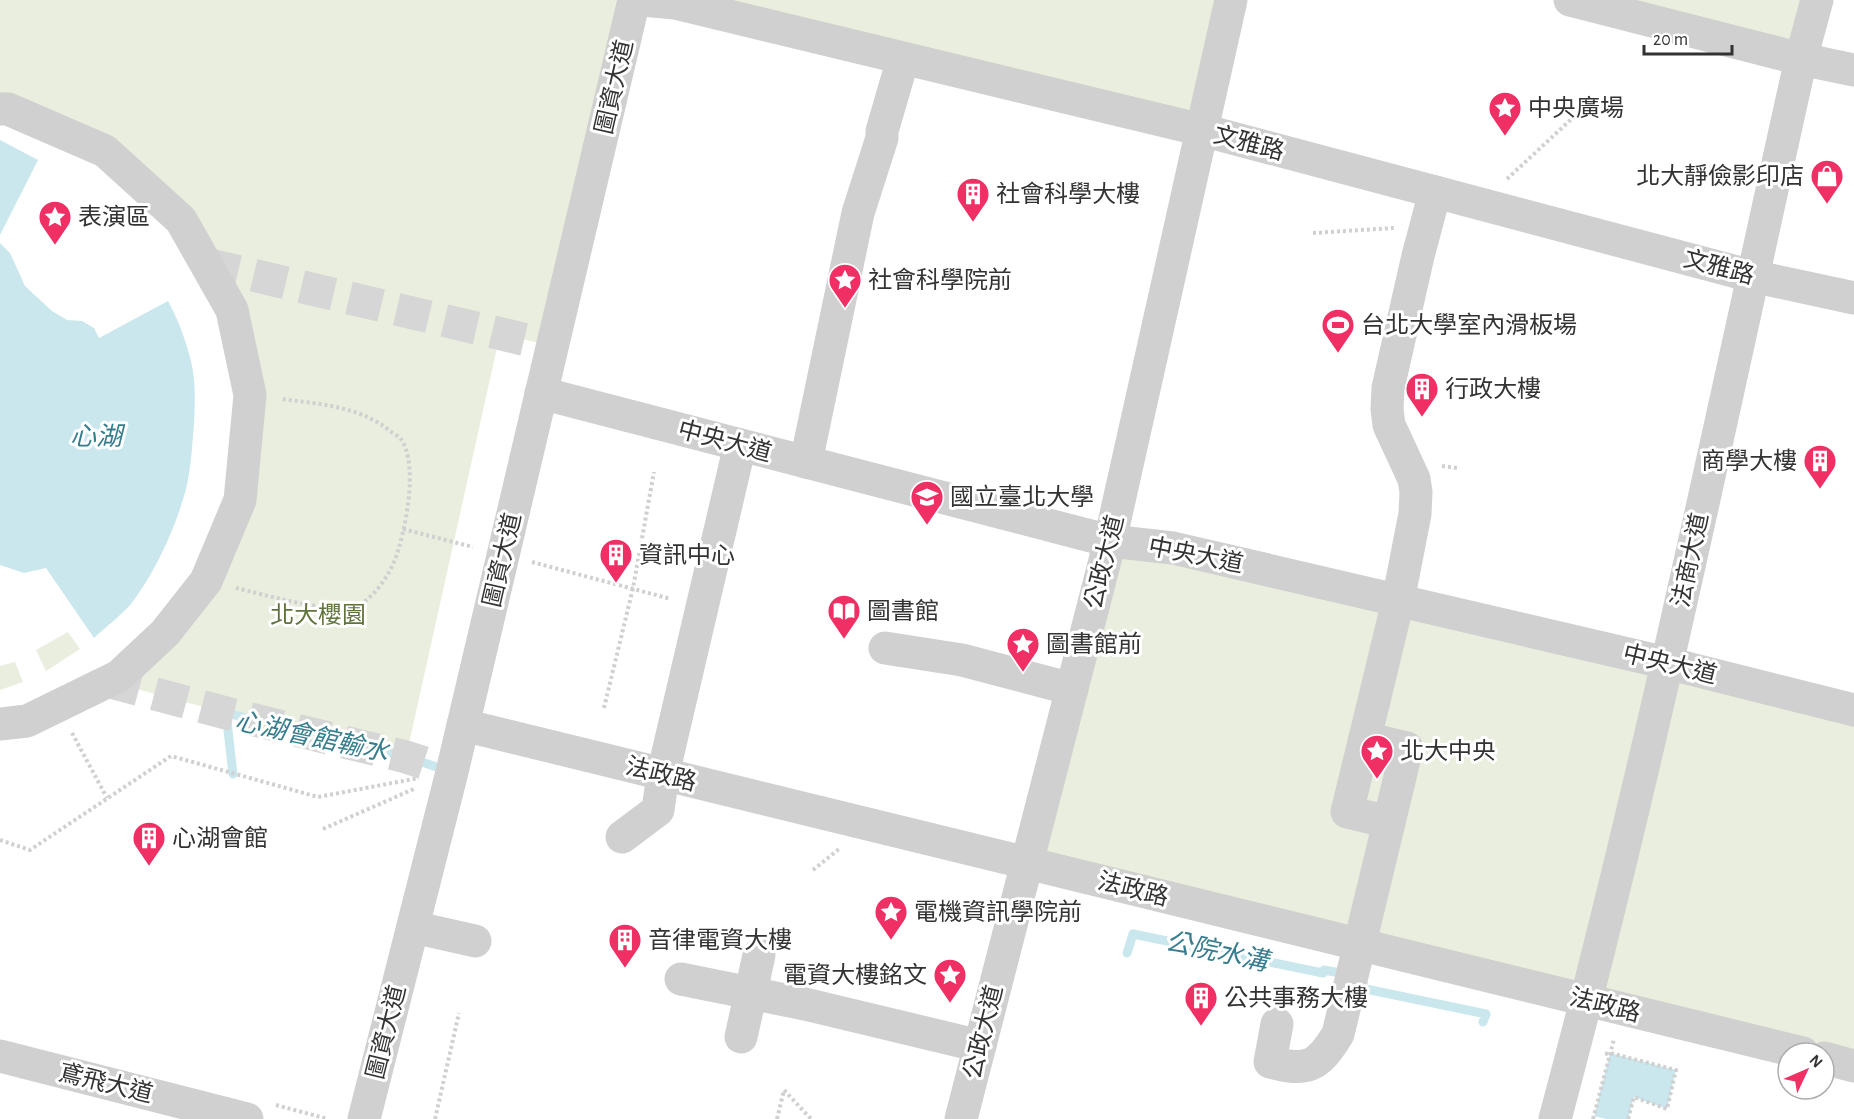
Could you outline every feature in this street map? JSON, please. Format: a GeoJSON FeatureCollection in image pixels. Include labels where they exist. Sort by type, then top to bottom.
{"type":"FeatureCollection","features":[{"type":"Feature","properties":{"kind":"street","name":"圖資大道"},"geometry":{"type":"LineString","coordinates":[[364,1119],[452,772],[634,0]]}},
{"type":"Feature","properties":{"kind":"street","name":"文雅路"},"geometry":{"type":"LineString","coordinates":[[642,0],[675,3],[1202,130],[1752,276],[1854,298]]}},
{"type":"Feature","properties":{"kind":"street","name":"公政大道"},"geometry":{"type":"LineString","coordinates":[[961,1119],[1110,541],[1231,0]]}},
{"type":"Feature","properties":{"kind":"street"},"geometry":{"type":"LineString","coordinates":[[1570,0],[1801,59],[1854,70]]}},
{"type":"Feature","properties":{"kind":"street","name":"法商大道"},"geometry":{"type":"LineString","coordinates":[[1555,1119],[1667,663],[1801,59],[1817,0]]}},
{"type":"Feature","properties":{"kind":"street"},"geometry":{"type":"LineString","coordinates":[[806,462],[858,213],[882,138],[903,58]]}},
{"type":"Feature","properties":{"kind":"street"},"geometry":{"type":"LineString","coordinates":[[0,109],[8,109],[105,151],[181,220],[232,310],[250,395],[240,500],[206,581],[165,633],[119,676],[27,720],[0,724]]}},
{"type":"Feature","properties":{"kind":"street"},"geometry":{"type":"LineString","coordinates":[[1389,822],[1347,812],[1398,601],[1415,514],[1414,478],[1389,425],[1388,388],[1435,192]]}},
{"type":"Feature","properties":{"kind":"street","name":"中央大道"},"geometry":{"type":"LineString","coordinates":[[541,393],[1110,541],[1173,548],[1667,663],[1854,710]]}},
{"type":"Feature","properties":{"kind":"street"},"geometry":{"type":"LineString","coordinates":[[622,837],[658,810],[663,774],[740,445]]}},
{"type":"Feature","properties":{"kind":"street"},"geometry":{"type":"LineString","coordinates":[[885,648],[962,660],[1072,688]]}},
{"type":"Feature","properties":{"kind":"street","name":"法政路"},"geometry":{"type":"LineString","coordinates":[[463,725],[1776,1046]]}},
{"type":"Feature","properties":{"kind":"street"},"geometry":{"type":"LineString","coordinates":[[1277,1024],[1270,1062],[1291,1068],[1312,1065],[1327,1051],[1338,1034],[1407,748],[1365,738]]}},
{"type":"Feature","properties":{"kind":"street"},"geometry":{"type":"LineString","coordinates":[[413,927],[475,941]]}},
{"type":"Feature","properties":{"kind":"street"},"geometry":{"type":"LineString","coordinates":[[741,1037],[759,955]]}},
{"type":"Feature","properties":{"kind":"street"},"geometry":{"type":"LineString","coordinates":[[681,979],[805,1004],[980,1046]]}},
{"type":"Feature","properties":{"kind":"street","name":"鳶飛大道"},"geometry":{"type":"LineString","coordinates":[[0,1056],[247,1119]]}},
{"type":"Feature","properties":{"kind":"street"},"geometry":{"type":"LineString","coordinates":[[1836,1061],[1854,1065]]}},
{"type":"Feature","properties":{"kind":"path"},"geometry":{"type":"LineString","coordinates":[[206,581],[305,604],[353,607],[364,601],[386,577],[394,561],[403,529],[411,477],[407,452],[400,439],[379,422],[347,409],[250,395]]}},
{"type":"Feature","properties":{"kind":"path"},"geometry":{"type":"LineString","coordinates":[[604,708],[633,588],[654,472]]}},
{"type":"Feature","properties":{"kind":"path"},"geometry":{"type":"LineString","coordinates":[[403,529],[482,549]]}},
{"type":"Feature","properties":{"kind":"path"},"geometry":{"type":"LineString","coordinates":[[527,561],[671,599]]}},
{"type":"Feature","properties":{"kind":"path"},"geometry":{"type":"LineString","coordinates":[[57,706],[107,798]]}},
{"type":"Feature","properties":{"kind":"path"},"geometry":{"type":"LineString","coordinates":[[0,840],[30,850],[171,756],[318,797],[452,772]]}},
{"type":"Feature","properties":{"kind":"path"},"geometry":{"type":"LineString","coordinates":[[323,829],[452,772]]}},
{"type":"Feature","properties":{"kind":"path"},"geometry":{"type":"LineString","coordinates":[[813,870],[844,844]]}},
{"type":"Feature","properties":{"kind":"path"},"geometry":{"type":"LineString","coordinates":[[1593,1119],[1622,1009]]}},
{"type":"Feature","properties":{"kind":"path"},"geometry":{"type":"LineString","coordinates":[[435,1119],[459,1012]]}},
{"type":"Feature","properties":{"kind":"path"},"geometry":{"type":"LineString","coordinates":[[1571,1058],[1610,1053],[1676,1070],[1667,1110],[1634,1097],[1628,1119]]}},
{"type":"Feature","properties":{"kind":"path"},"geometry":{"type":"LineString","coordinates":[[777,1119],[784,1089],[811,1119]]}},
{"type":"Feature","properties":{"kind":"green space","name":"北大櫻園"},"geometry":{"type":"Polygon","coordinates":[[[0,0],[634,0],[552,346],[500,334],[406,757],[107,681],[165,633],[240,500],[232,310],[105,151],[0,109],[0,0]]]}},
{"type":"Feature","properties":{"kind":"green space"},"geometry":{"type":"Polygon","coordinates":[[[642,0],[1231,0],[1202,130],[642,0]]]}},
{"type":"Feature","properties":{"kind":"green space"},"geometry":{"type":"Polygon","coordinates":[[[1570,0],[1817,0],[1801,59],[1570,0]]]}},
{"type":"Feature","properties":{"kind":"green space"},"geometry":{"type":"Polygon","coordinates":[[[1110,541],[1854,710],[1854,1066],[1836,1062],[1836,1041],[1776,1041],[1776,1047],[1027,862],[1110,541]]]}},
{"type":"Feature","properties":{"kind":"green space"},"geometry":{"type":"Polygon","coordinates":[[[68,632],[80,649],[46,671],[36,650],[68,632]]]}},
{"type":"Feature","properties":{"kind":"green space"},"geometry":{"type":"Polygon","coordinates":[[[15,662],[23,682],[0,690],[0,666],[15,662]]]}},
{"type":"Feature","properties":{"kind":"water"},"geometry":{"type":"Polygon","coordinates":[[[0,140],[38,160],[0,235],[0,140]]]}},
{"type":"Feature","properties":{"kind":"water","name":"心湖"},"geometry":{"type":"Polygon","coordinates":[[[0,243],[10,253],[25,286],[52,311],[67,320],[82,321],[94,328],[99,338],[168,301],[191,361],[195,393],[192,449],[188,481],[177,519],[164,549],[140,592],[127,608],[94,638],[46,568],[24,573],[0,565],[0,243]]]}},
{"type":"Feature","properties":{"kind":"water"},"geometry":{"type":"Polygon","coordinates":[[[1610,1053],[1676,1070],[1667,1109],[1634,1097],[1628,1119],[1606,1119],[1594,1116],[1610,1053]]]}},
{"type":"Feature","properties":{"kind":"waterway","name":"心湖會館輸水"},"geometry":{"type":"LineString","coordinates":[[233,774],[226,713],[406,757],[446,770]]}},
{"type":"Feature","properties":{"kind":"waterway","name":"公院水溝"},"geometry":{"type":"LineString","coordinates":[[1127,953],[1133,934],[1323,973],[1324,970],[1346,974]]}},
{"type":"Feature","properties":{"kind":"waterway","name":"公院水溝"},"geometry":{"type":"LineString","coordinates":[[1363,983],[1361,988],[1486,1014],[1483,1022]]}},
{"type":"Feature","properties":{"kind":"tunnel"},"geometry":{"type":"LineString","coordinates":[[206,264],[552,346]]}},
{"type":"Feature","properties":{"kind":"tunnel"},"geometry":{"type":"LineString","coordinates":[[107,681],[406,757],[452,772]]}},
{"type":"Feature","properties":{"kind":"place","name":"中央廣場"},"geometry":{"type":"Point","coordinates":[1505,137]}},
{"type":"Feature","properties":{"kind":"place","name":"北大靜儉影印店"},"geometry":{"type":"Point","coordinates":[1827,205]}},
{"type":"Feature","properties":{"kind":"place","name":"社會科學大樓"},"geometry":{"type":"Point","coordinates":[973,223]}},
{"type":"Feature","properties":{"kind":"place","name":"表演區"},"geometry":{"type":"Point","coordinates":[55,246]}},
{"type":"Feature","properties":{"kind":"place","name":"社會科學院前"},"geometry":{"type":"Point","coordinates":[845,309]}},
{"type":"Feature","properties":{"kind":"place","name":"台北大學室內滑板場"},"geometry":{"type":"Point","coordinates":[1338,354]}},
{"type":"Feature","properties":{"kind":"place","name":"行政大樓"},"geometry":{"type":"Point","coordinates":[1422,418]}},
{"type":"Feature","properties":{"kind":"place","name":"商學大樓"},"geometry":{"type":"Point","coordinates":[1820,490]}},
{"type":"Feature","properties":{"kind":"place","name":"國立臺北大學"},"geometry":{"type":"Point","coordinates":[927,526]}},
{"type":"Feature","properties":{"kind":"place","name":"資訊中心"},"geometry":{"type":"Point","coordinates":[616,584]}},
{"type":"Feature","properties":{"kind":"place","name":"圖書館"},"geometry":{"type":"Point","coordinates":[844,640]}},
{"type":"Feature","properties":{"kind":"place","name":"圖書館前"},"geometry":{"type":"Point","coordinates":[1023,673]}},
{"type":"Feature","properties":{"kind":"place","name":"北大中央"},"geometry":{"type":"Point","coordinates":[1377,780]}},
{"type":"Feature","properties":{"kind":"place","name":"心湖會館"},"geometry":{"type":"Point","coordinates":[149,867]}},
{"type":"Feature","properties":{"kind":"place","name":"電機資訊學院前"},"geometry":{"type":"Point","coordinates":[891,941]}},
{"type":"Feature","properties":{"kind":"place","name":"音律電資大樓"},"geometry":{"type":"Point","coordinates":[625,969]}},
{"type":"Feature","properties":{"kind":"place","name":"電資大樓銘文"},"geometry":{"type":"Point","coordinates":[950,1004]}},
{"type":"Feature","properties":{"kind":"place","name":"公共事務大樓"},"geometry":{"type":"Point","coordinates":[1201,1027]}}]}
